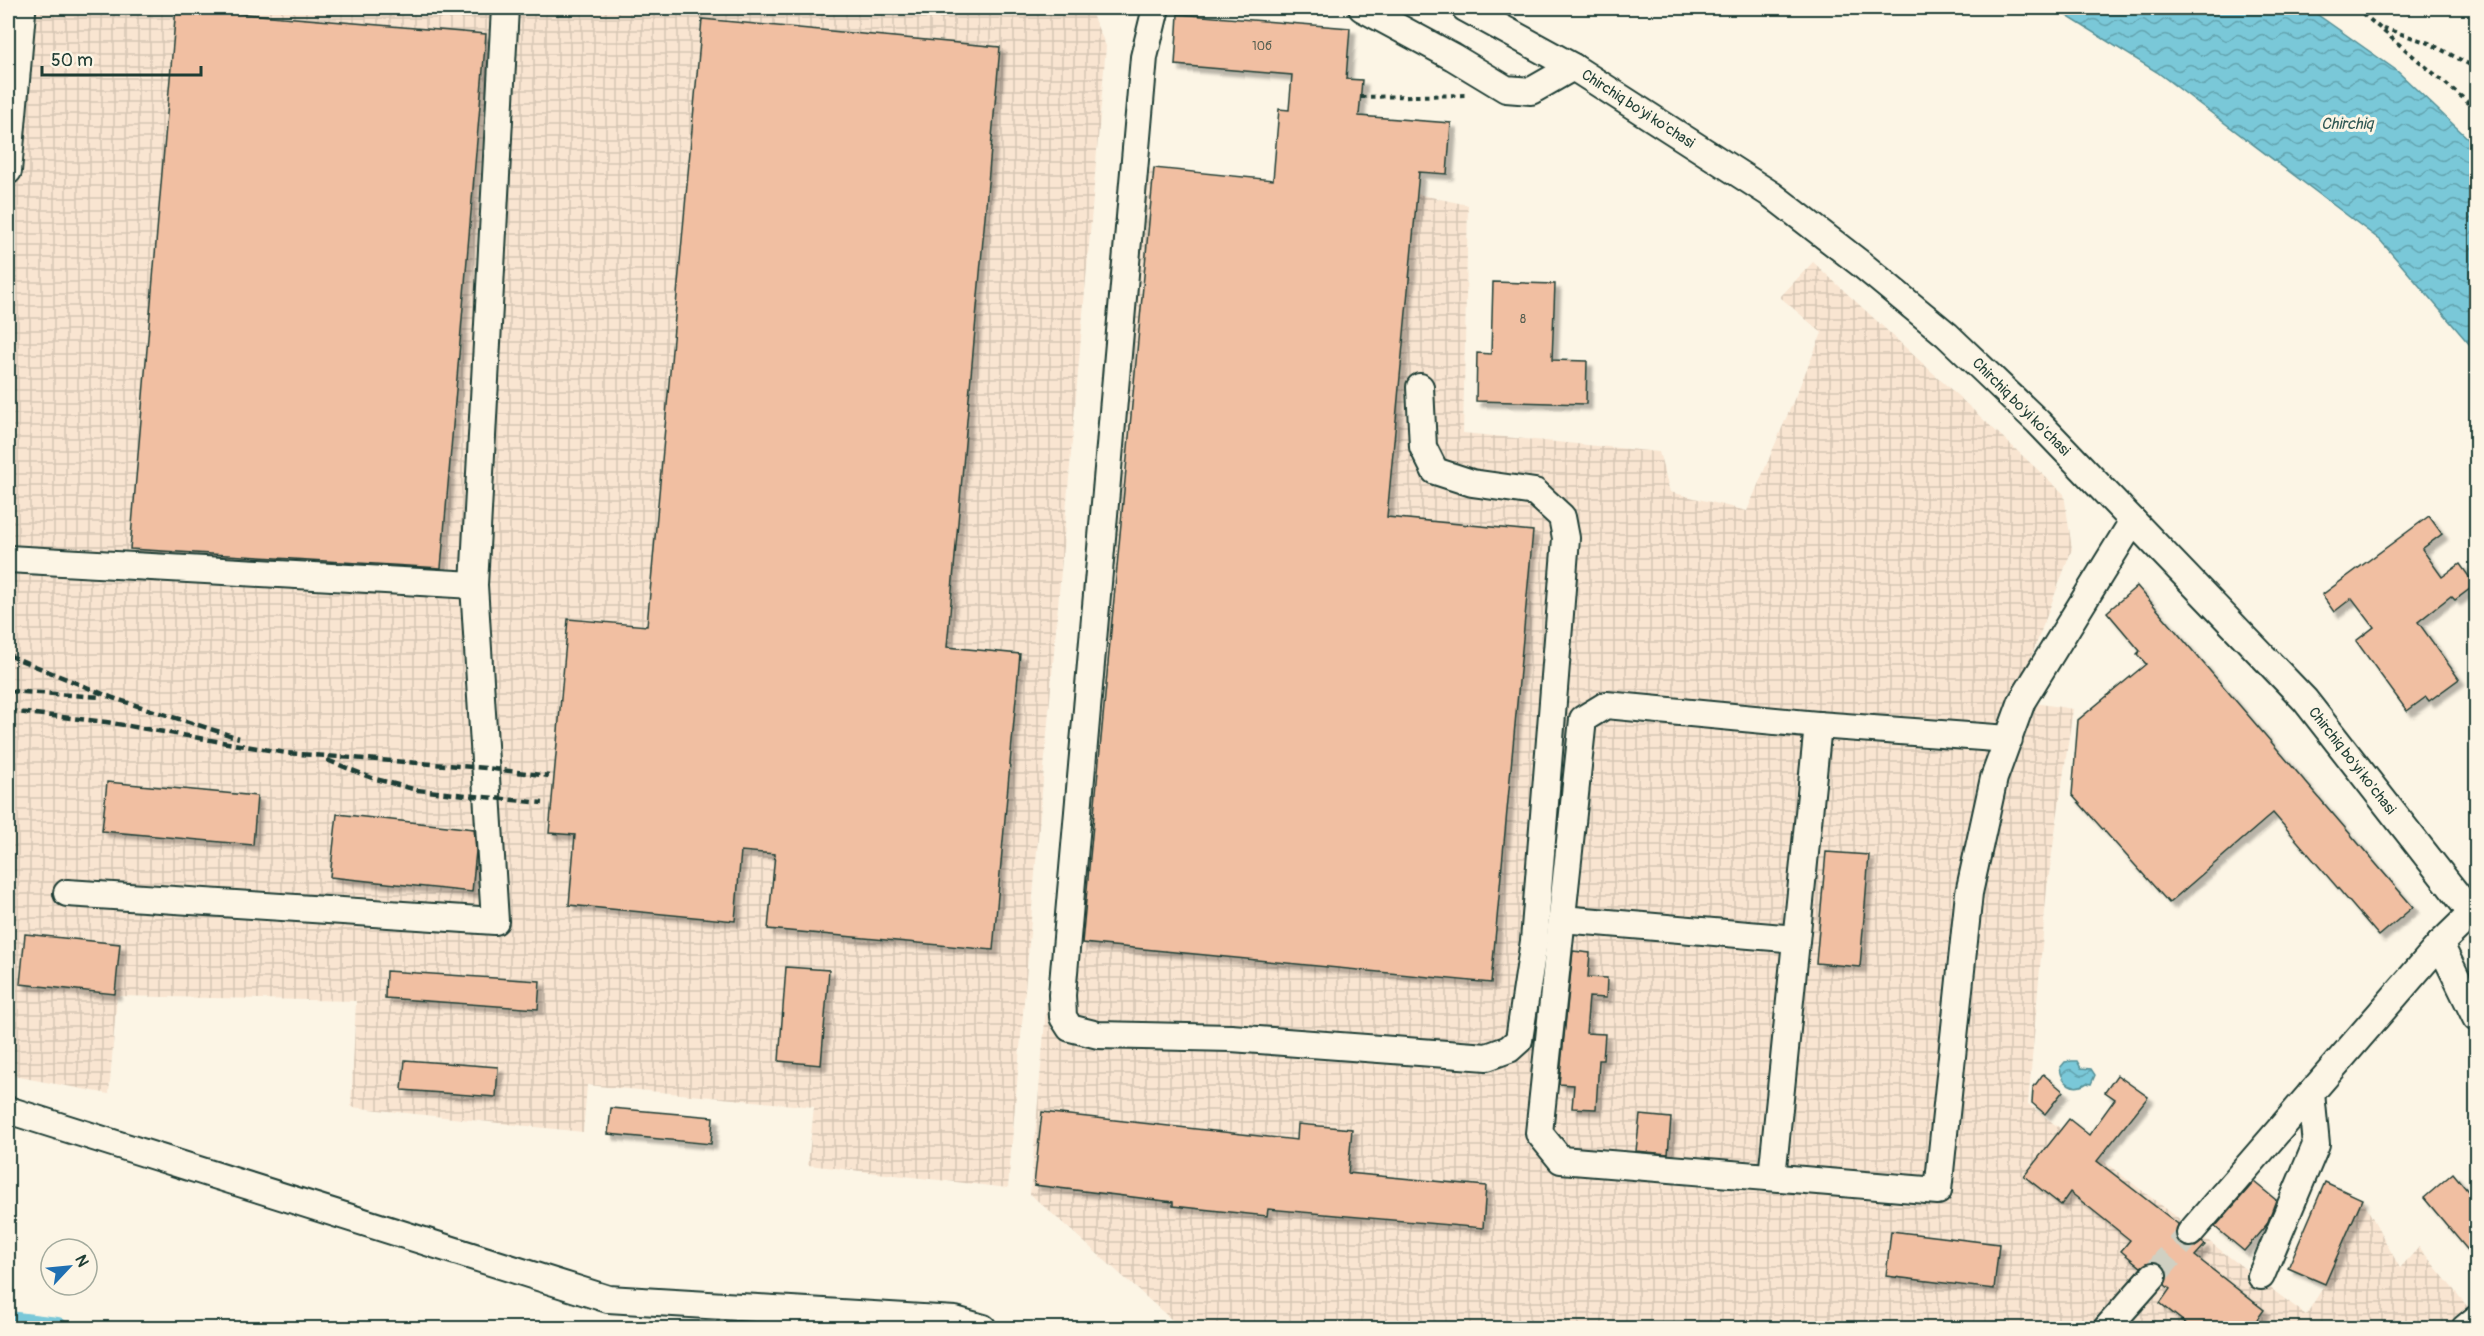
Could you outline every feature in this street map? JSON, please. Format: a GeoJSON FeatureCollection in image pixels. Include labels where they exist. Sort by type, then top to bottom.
{"type":"FeatureCollection","features":[{"type":"Feature","properties":{"kind":"street"},"geometry":{"type":"LineString","coordinates":[[67,892],[495,921],[474,585],[505,8]]}},
{"type":"Feature","properties":{"kind":"street"},"geometry":{"type":"LineString","coordinates":[[1156,8],[1144,57],[1062,995],[1063,1017],[1070,1028],[1098,1035],[1231,1038],[1487,1057],[1509,1049],[1519,1040],[1534,940],[1566,538],[1562,517],[1535,492],[1472,483],[1444,476],[1435,471],[1423,447],[1420,387]]}},
{"type":"Feature","properties":{"kind":"street"},"geometry":{"type":"LineString","coordinates":[[1362,8],[1453,57],[1506,89],[1531,91],[1573,67]]}},
{"type":"Feature","properties":{"kind":"street","name":"Chirchiq bo'yi ko'chasi"},"geometry":{"type":"LineString","coordinates":[[1465,8],[1573,67],[1772,195],[1862,264],[1947,335],[2038,422],[2305,700],[2474,916]]}},
{"type":"Feature","properties":{"kind":"street"},"geometry":{"type":"LineString","coordinates":[[8,171],[22,12]]}},
{"type":"Feature","properties":{"kind":"street"},"geometry":{"type":"LineString","coordinates":[[2009,739],[1818,725],[1606,705],[1583,719],[1539,1133],[1561,1160],[1938,1191],[1969,893],[1994,778],[2009,739],[2022,701],[2133,521]]}},
{"type":"Feature","properties":{"kind":"street"},"geometry":{"type":"LineString","coordinates":[[8,560],[474,585]]}},
{"type":"Feature","properties":{"kind":"street"},"geometry":{"type":"LineString","coordinates":[[1772,1178],[1818,725]]}},
{"type":"Feature","properties":{"kind":"street"},"geometry":{"type":"LineString","coordinates":[[2190,1233],[2440,944],[2474,916]]}},
{"type":"Feature","properties":{"kind":"street"},"geometry":{"type":"LineString","coordinates":[[1562,919],[1796,939]]}},
{"type":"Feature","properties":{"kind":"street"},"geometry":{"type":"LineString","coordinates":[[2440,944],[2476,1018]]}},
{"type":"Feature","properties":{"kind":"street"},"geometry":{"type":"LineString","coordinates":[[2261,1276],[2316,1145],[2311,1093]]}},
{"type":"Feature","properties":{"kind":"street"},"geometry":{"type":"LineString","coordinates":[[8,1110],[608,1299],[955,1320],[983,1329]]}},
{"type":"Feature","properties":{"kind":"street"},"geometry":{"type":"LineString","coordinates":[[2107,1329],[2153,1276]]}},
{"type":"Feature","properties":{"kind":"street"},"geometry":{"type":"LineString","coordinates":[[2465,1329],[2476,1319]]}},
{"type":"Feature","properties":{"kind":"path"},"geometry":{"type":"LineString","coordinates":[[2356,8],[2476,110]]}},
{"type":"Feature","properties":{"kind":"path"},"geometry":{"type":"LineString","coordinates":[[2379,27],[2429,43],[2476,68]]}},
{"type":"Feature","properties":{"kind":"path"},"geometry":{"type":"LineString","coordinates":[[1361,97],[1461,96],[1506,89]]}},
{"type":"Feature","properties":{"kind":"shaded area"},"geometry":{"type":"Polygon","coordinates":[[[8,8],[1089,8],[1106,46],[1008,1188],[808,1165],[814,1107],[587,1085],[583,1132],[351,1107],[356,1001],[117,996],[109,1094],[8,1075],[8,8]]]}},
{"type":"Feature","properties":{"kind":"shaded area"},"geometry":{"type":"Polygon","coordinates":[[[1154,168],[1417,194],[1468,205],[1463,433],[1659,452],[1670,492],[1747,511],[1822,333],[1780,297],[1813,262],[2064,494],[2072,549],[2015,700],[2073,709],[2047,888],[2028,1104],[2306,1315],[2325,1284],[2362,1199],[2400,1268],[2419,1247],[2476,1317],[2476,1328],[1181,1328],[1030,1194],[1118,178],[1154,168]]]}},
{"type":"Feature","properties":{"kind":"water","name":"Chirchiq"},"geometry":{"type":"Polygon","coordinates":[[[2054,8],[2308,8],[2396,70],[2476,146],[2476,352],[2380,240],[2157,72],[2054,8]]]}},
{"type":"Feature","properties":{"kind":"water"},"geometry":{"type":"Polygon","coordinates":[[[2077,1061],[2081,1068],[2091,1069],[2095,1075],[2091,1084],[2087,1083],[2077,1087],[2069,1084],[2063,1078],[2060,1068],[2065,1062],[2077,1061]]]}},
{"type":"Feature","properties":{"kind":"building"},"geometry":{"type":"Polygon","coordinates":[[[176,8],[486,34],[441,568],[130,549],[176,8]]]}},
{"type":"Feature","properties":{"kind":"building"},"geometry":{"type":"Polygon","coordinates":[[[1178,14],[1350,28],[1346,79],[1362,80],[1359,116],[1451,123],[1447,174],[1419,172],[1387,517],[1533,531],[1491,983],[1082,943],[1154,168],[1273,180],[1279,109],[1289,110],[1292,75],[1175,65],[1178,14]]]}},
{"type":"Feature","properties":{"kind":"building"},"geometry":{"type":"Polygon","coordinates":[[[702,19],[1000,47],[947,647],[1020,654],[993,950],[768,929],[775,854],[741,851],[735,921],[569,905],[575,835],[549,833],[568,619],[647,626],[702,19]]]}},
{"type":"Feature","properties":{"kind":"building"},"geometry":{"type":"Polygon","coordinates":[[[1493,282],[1555,284],[1552,360],[1587,361],[1586,404],[1476,401],[1477,353],[1491,354],[1493,282]]]}},
{"type":"Feature","properties":{"kind":"building"},"geometry":{"type":"Polygon","coordinates":[[[2429,516],[2442,534],[2422,549],[2442,577],[2460,564],[2475,585],[2455,600],[2451,596],[2418,622],[2459,679],[2429,701],[2426,697],[2407,711],[2356,641],[2374,627],[2352,598],[2334,612],[2322,595],[2429,516]]]}},
{"type":"Feature","properties":{"kind":"building"},"geometry":{"type":"Polygon","coordinates":[[[2137,586],[2413,907],[2379,936],[2273,813],[2169,903],[2072,795],[2078,720],[2146,664],[2137,654],[2140,651],[2107,612],[2137,586]]]}},
{"type":"Feature","properties":{"kind":"building"},"geometry":{"type":"Polygon","coordinates":[[[107,782],[257,796],[253,845],[102,831],[107,782]]]}},
{"type":"Feature","properties":{"kind":"building"},"geometry":{"type":"Polygon","coordinates":[[[337,814],[474,829],[476,851],[472,892],[330,877],[337,814]]]}},
{"type":"Feature","properties":{"kind":"building"},"geometry":{"type":"Polygon","coordinates":[[[1826,852],[1869,855],[1860,967],[1816,963],[1826,852]]]}},
{"type":"Feature","properties":{"kind":"building"},"geometry":{"type":"Polygon","coordinates":[[[25,934],[120,944],[115,994],[20,984],[25,934]]]}},
{"type":"Feature","properties":{"kind":"building"},"geometry":{"type":"Polygon","coordinates":[[[1573,951],[1590,953],[1588,977],[1607,978],[1606,998],[1589,997],[1586,1033],[1605,1034],[1603,1060],[1599,1060],[1596,1109],[1572,1108],[1574,1085],[1559,1084],[1573,951]]]}},
{"type":"Feature","properties":{"kind":"building"},"geometry":{"type":"Polygon","coordinates":[[[786,967],[829,970],[821,1065],[779,1061],[786,967]]]}},
{"type":"Feature","properties":{"kind":"building"},"geometry":{"type":"Polygon","coordinates":[[[386,971],[540,981],[538,1009],[385,998],[386,971]]]}},
{"type":"Feature","properties":{"kind":"building"},"geometry":{"type":"Polygon","coordinates":[[[405,1060],[498,1067],[496,1097],[402,1090],[405,1060]]]}},
{"type":"Feature","properties":{"kind":"building"},"geometry":{"type":"Polygon","coordinates":[[[2043,1074],[2063,1091],[2045,1114],[2032,1103],[2033,1088],[2043,1074]]]}},
{"type":"Feature","properties":{"kind":"building"},"geometry":{"type":"Polygon","coordinates":[[[2117,1075],[2148,1097],[2097,1161],[2178,1224],[2176,1237],[2181,1245],[2188,1248],[2195,1247],[2202,1242],[2205,1245],[2195,1256],[2264,1310],[2250,1329],[2193,1329],[2160,1303],[2170,1289],[2165,1285],[2167,1272],[2163,1265],[2157,1261],[2149,1262],[2141,1267],[2121,1251],[2130,1240],[2070,1192],[2061,1205],[2024,1176],[2069,1119],[2089,1135],[2115,1099],[2105,1092],[2117,1075]]]}},
{"type":"Feature","properties":{"kind":"building"},"geometry":{"type":"Polygon","coordinates":[[[611,1108],[713,1117],[711,1144],[608,1134],[611,1108]]]}},
{"type":"Feature","properties":{"kind":"building"},"geometry":{"type":"Polygon","coordinates":[[[1042,1112],[1297,1140],[1298,1124],[1352,1129],[1348,1173],[1486,1186],[1483,1228],[1268,1209],[1267,1216],[1173,1206],[1173,1202],[1034,1185],[1042,1112]]]}},
{"type":"Feature","properties":{"kind":"building"},"geometry":{"type":"Polygon","coordinates":[[[1640,1115],[1671,1118],[1668,1154],[1636,1151],[1640,1115]]]}},
{"type":"Feature","properties":{"kind":"building"},"geometry":{"type":"Polygon","coordinates":[[[2453,1173],[2476,1201],[2476,1260],[2424,1198],[2453,1173]]]}},
{"type":"Feature","properties":{"kind":"building"},"geometry":{"type":"Polygon","coordinates":[[[2254,1182],[2276,1200],[2267,1224],[2244,1251],[2215,1227],[2254,1182]]]}},
{"type":"Feature","properties":{"kind":"building"},"geometry":{"type":"Polygon","coordinates":[[[2325,1182],[2362,1199],[2325,1284],[2288,1268],[2325,1182]]]}},
{"type":"Feature","properties":{"kind":"building"},"geometry":{"type":"Polygon","coordinates":[[[1891,1231],[1999,1244],[1994,1289],[1886,1276],[1891,1231]]]}},
{"type":"Feature","properties":{"kind":"waterway"},"geometry":{"type":"LineString","coordinates":[[8,1322],[57,1328]]}},
{"type":"Feature","properties":{"kind":"tunnel"},"geometry":{"type":"LineString","coordinates":[[2153,1276],[2190,1233]]}},
{"type":"Feature","properties":{"kind":"railway"},"geometry":{"type":"LineString","coordinates":[[8,655],[113,698],[239,738]]}},
{"type":"Feature","properties":{"kind":"railway"},"geometry":{"type":"LineString","coordinates":[[8,691],[101,697]]}},
{"type":"Feature","properties":{"kind":"railway"},"geometry":{"type":"LineString","coordinates":[[8,711],[106,722],[286,753],[486,768],[549,776]]}},
{"type":"Feature","properties":{"kind":"railway"},"geometry":{"type":"LineString","coordinates":[[327,760],[372,778],[417,790],[543,803]]}}]}
